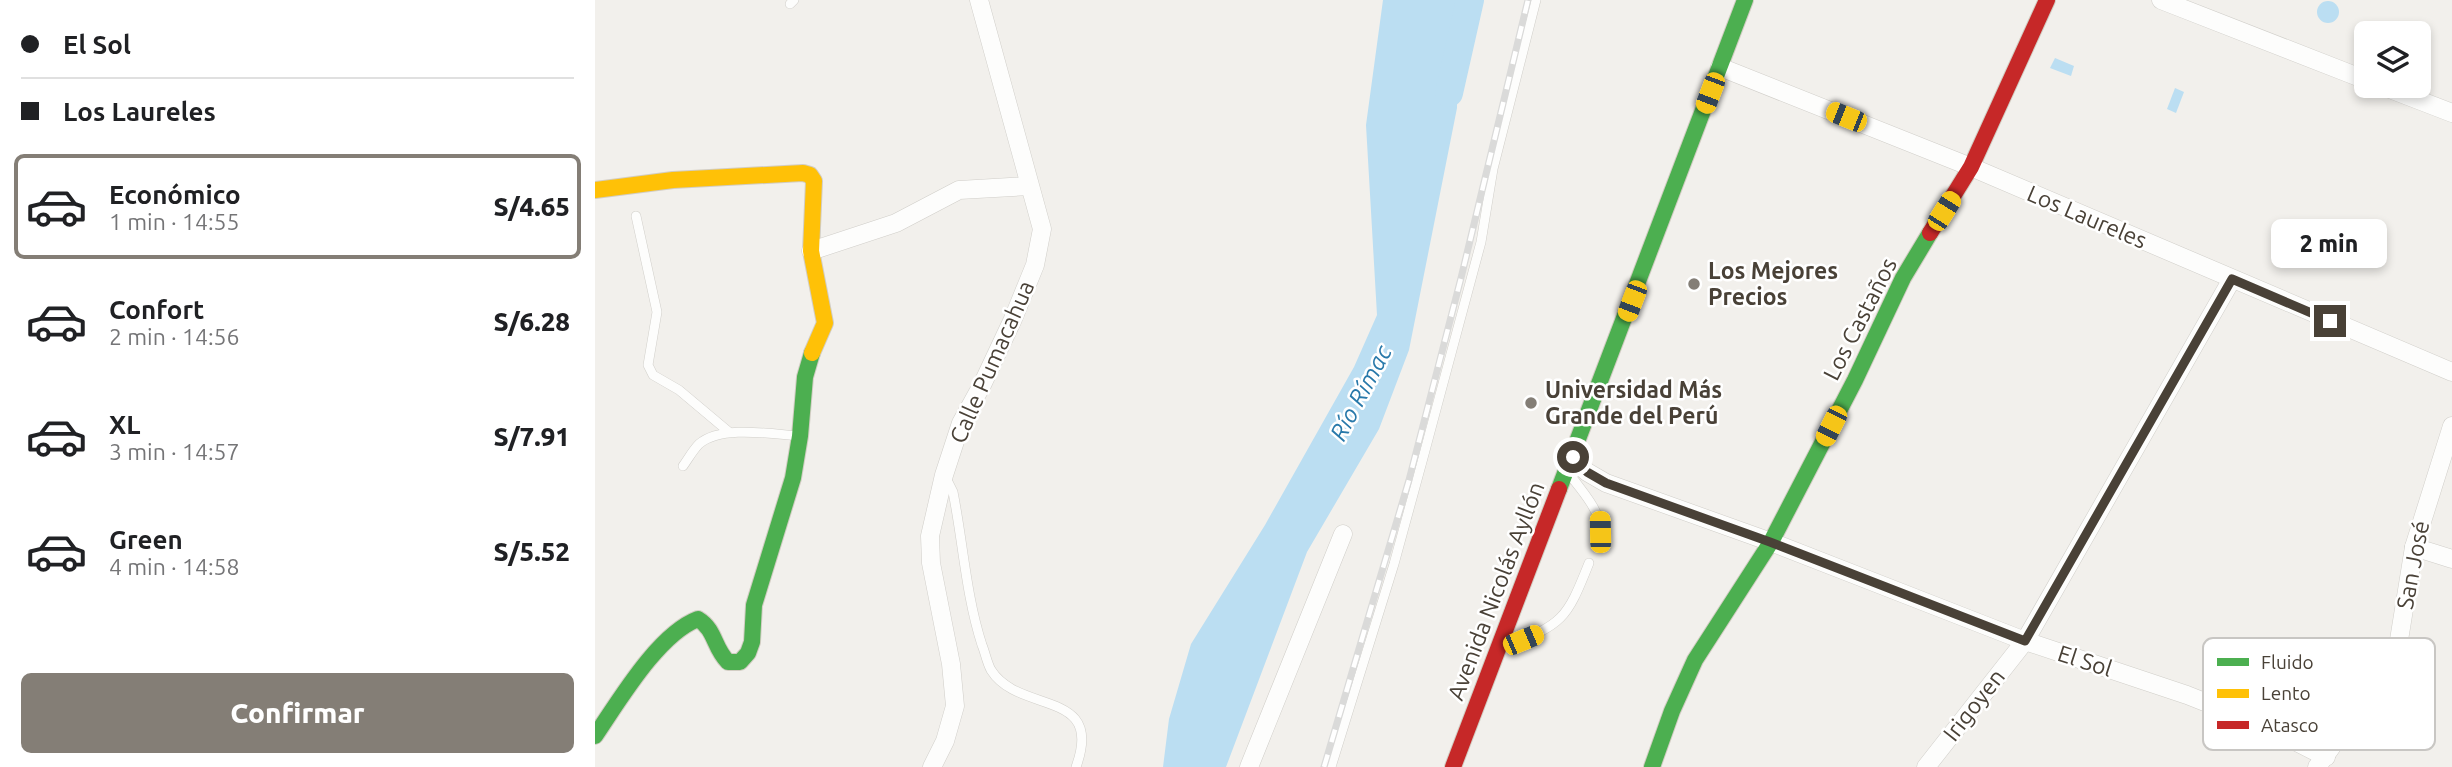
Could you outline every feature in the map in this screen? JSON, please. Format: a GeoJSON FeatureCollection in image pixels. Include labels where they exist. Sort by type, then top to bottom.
{"type":"FeatureCollection","features":[{"type":"Feature","properties":{"kind":"main road","name":"Avenida Nicolás Ayllón"},"geometry":{"type":"LineString","coordinates":[[1453,767],[1745,0]]}},
{"type":"Feature","properties":{"kind":"main road","name":"Los Castaños"},"geometry":{"type":"LineString","coordinates":[[1652,767],[1672,711],[1695,660],[1770,542],[1855,380],[1903,278],[1971,167],[2047,0]]}},
{"type":"Feature","properties":{"kind":"main road"},"geometry":{"type":"LineString","coordinates":[[595,190],[627,184],[803,173],[810,175],[814,181],[811,251],[825,323],[810,357],[805,377],[793,478],[754,605],[752,642],[748,653],[740,662],[728,662],[720,654],[708,625],[698,619],[685,624],[642,668],[595,736]]}},
{"type":"Feature","properties":{"kind":"street","name":"Calle Pumacahua"},"geometry":{"type":"LineString","coordinates":[[932,767],[945,741],[955,706],[951,664],[931,563],[930,536],[944,475],[961,423],[982,385],[1035,265],[1042,229],[979,0]]}},
{"type":"Feature","properties":{"kind":"street"},"geometry":{"type":"LineString","coordinates":[[2161,0],[2354,75]]}},
{"type":"Feature","properties":{"kind":"street","name":"Los Laureles"},"geometry":{"type":"LineString","coordinates":[[1720,67],[1971,167],[2452,372]]}},
{"type":"Feature","properties":{"kind":"street"},"geometry":{"type":"LineString","coordinates":[[2413,98],[2452,113]]}},
{"type":"Feature","properties":{"kind":"street"},"geometry":{"type":"LineString","coordinates":[[811,251],[896,223],[959,190],[1030,186]]}},
{"type":"Feature","properties":{"kind":"street","name":"Irigoyen"},"geometry":{"type":"LineString","coordinates":[[1926,767],[2025,641],[2232,279]]}},
{"type":"Feature","properties":{"kind":"street","name":"San José"},"geometry":{"type":"LineString","coordinates":[[2399,638],[2414,547],[2452,426]]}},
{"type":"Feature","properties":{"kind":"street","name":"El Sol"},"geometry":{"type":"LineString","coordinates":[[1570,463],[1606,483],[1770,542],[2025,641],[2203,701]]}},
{"type":"Feature","properties":{"kind":"street"},"geometry":{"type":"LineString","coordinates":[[1249,767],[1343,534]]}},
{"type":"Feature","properties":{"kind":"street"},"geometry":{"type":"LineString","coordinates":[[2414,547],[2452,559]]}},
{"type":"Feature","properties":{"kind":"street","name":"El Sol"},"geometry":{"type":"LineString","coordinates":[[2303,750],[2322,762]]}},
{"type":"Feature","properties":{"kind":"lane"},"geometry":{"type":"LineString","coordinates":[[1331,767],[1394,564],[1481,242],[1493,169],[1536,0]]}},
{"type":"Feature","properties":{"kind":"lane"},"geometry":{"type":"LineString","coordinates":[[636,216],[657,313],[648,365],[653,375],[679,390],[729,432]]}},
{"type":"Feature","properties":{"kind":"lane"},"geometry":{"type":"LineString","coordinates":[[683,466],[699,444],[712,436],[729,432],[800,436]]}},
{"type":"Feature","properties":{"kind":"lane"},"geometry":{"type":"LineString","coordinates":[[1570,463],[1600,518],[1597,545]]}},
{"type":"Feature","properties":{"kind":"lane"},"geometry":{"type":"LineString","coordinates":[[944,475],[953,492],[974,620],[991,670],[1007,686],[1074,716],[1084,734],[1076,767]]}},
{"type":"Feature","properties":{"kind":"lane"},"geometry":{"type":"LineString","coordinates":[[1498,651],[1548,629],[1563,618],[1574,602],[1589,563]]}},
{"type":"Feature","properties":{"kind":"water"},"geometry":{"type":"Polygon","coordinates":[[[1383,0],[1458,0],[1457,108],[1409,350],[1379,429],[1307,552],[1226,767],[1163,767],[1169,719],[1191,644],[1265,525],[1354,367],[1377,315],[1366,125],[1383,0]]]}},
{"type":"Feature","properties":{"kind":"water"},"geometry":{"type":"Polygon","coordinates":[[[2328,1],[2336,4],[2339,12],[2336,20],[2328,23],[2320,20],[2317,12],[2320,4],[2328,1]]]}},
{"type":"Feature","properties":{"kind":"water"},"geometry":{"type":"Polygon","coordinates":[[[2055,58],[2074,66],[2071,76],[2050,68],[2055,58]]]}},
{"type":"Feature","properties":{"kind":"water"},"geometry":{"type":"Polygon","coordinates":[[[2175,88],[2184,92],[2176,113],[2167,109],[2175,88]]]}},
{"type":"Feature","properties":{"kind":"waterway","name":"Río Rímac"},"geometry":{"type":"LineString","coordinates":[[1449,93],[1470,0]]}},
{"type":"Feature","properties":{"kind":"railway"},"geometry":{"type":"LineString","coordinates":[[1324,767],[1409,480],[1528,0]]}},
{"type":"Feature","properties":{"kind":"traffic: fast"},"geometry":{"type":"LineString","coordinates":[[1559,489],[1745,0]]}},
{"type":"Feature","properties":{"kind":"traffic: fast"},"geometry":{"type":"LineString","coordinates":[[1652,767],[1672,711],[1695,660],[1771,542],[1855,380],[1903,278],[1930,233]]}},
{"type":"Feature","properties":{"kind":"traffic: fast"},"geometry":{"type":"LineString","coordinates":[[595,736],[654,653],[683,627],[698,619],[704,623],[728,662],[740,662],[748,653],[752,642],[754,605],[793,478],[805,377],[812,353]]}},
{"type":"Feature","properties":{"kind":"traffic: slow"},"geometry":{"type":"LineString","coordinates":[[595,190],[673,180],[803,173],[810,175],[814,181],[811,251],[825,323],[812,353]]}},
{"type":"Feature","properties":{"kind":"traffic: jam"},"geometry":{"type":"LineString","coordinates":[[1930,233],[1971,167],[2047,0]]}},
{"type":"Feature","properties":{"kind":"traffic: jam"},"geometry":{"type":"LineString","coordinates":[[1453,767],[1559,489]]}},
{"type":"Feature","properties":{"kind":"place","name":"Los Mejores Precios"},"geometry":{"type":"Point","coordinates":[1694,284]}},
{"type":"Feature","properties":{"kind":"place","name":"Universidad Más Grande del Perú"},"geometry":{"type":"Point","coordinates":[1531,403]}},
{"type":"Feature","properties":{"kind":"route"},"geometry":{"type":"LineString","coordinates":[[1573,457],[1587,472],[1606,483],[1770,542],[2025,641],[2232,279],[2330,321]]}}]}
